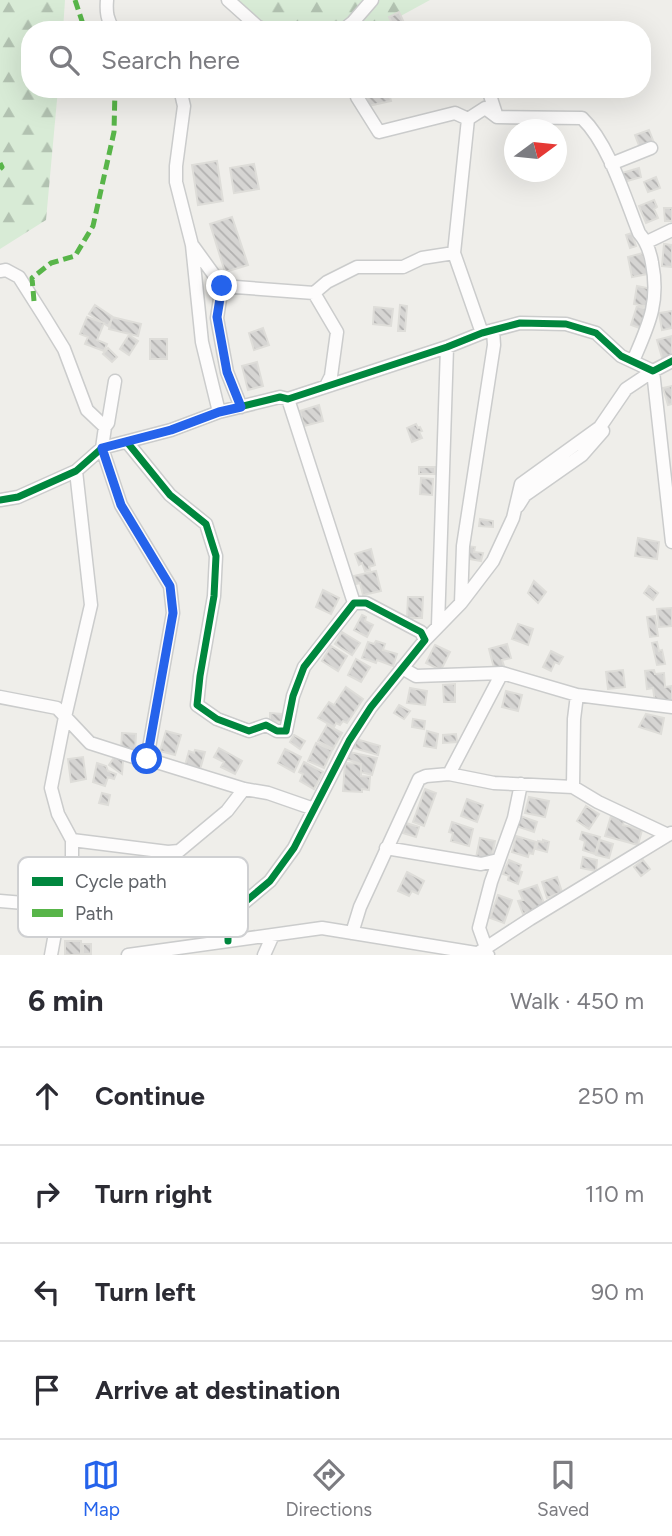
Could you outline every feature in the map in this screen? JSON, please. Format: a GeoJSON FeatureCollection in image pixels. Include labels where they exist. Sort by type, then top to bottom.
{"type":"FeatureCollection","features":[{"type":"Feature","properties":{"kind":"street"},"geometry":{"type":"LineString","coordinates":[[107,0],[108,21]]}},
{"type":"Feature","properties":{"kind":"street"},"geometry":{"type":"LineString","coordinates":[[228,0],[251,21]]}},
{"type":"Feature","properties":{"kind":"street"},"geometry":{"type":"LineString","coordinates":[[354,21],[372,0]]}},
{"type":"Feature","properties":{"kind":"street"},"geometry":{"type":"LineString","coordinates":[[182,98],[184,106],[176,182],[192,246],[202,342],[219,412]]}},
{"type":"Feature","properties":{"kind":"street"},"geometry":{"type":"LineString","coordinates":[[358,98],[379,132],[455,113],[468,120]]}},
{"type":"Feature","properties":{"kind":"street"},"geometry":{"type":"LineString","coordinates":[[491,98],[497,117]]}},
{"type":"Feature","properties":{"kind":"street"},"geometry":{"type":"LineString","coordinates":[[461,603],[463,546],[494,345],[454,253],[468,120],[485,108],[497,117],[582,118],[593,128],[639,233],[646,242],[655,278],[655,299],[649,325],[633,361]]}},
{"type":"Feature","properties":{"kind":"street"},"geometry":{"type":"LineString","coordinates":[[611,164],[652,148]]}},
{"type":"Feature","properties":{"kind":"street"},"geometry":{"type":"LineString","coordinates":[[646,242],[672,230]]}},
{"type":"Feature","properties":{"kind":"street"},"geometry":{"type":"LineString","coordinates":[[192,246],[222,286],[217,317],[227,372],[241,407]]}},
{"type":"Feature","properties":{"kind":"street"},"geometry":{"type":"LineString","coordinates":[[222,286],[314,293],[327,282],[357,267],[403,267],[422,258],[454,253]]}},
{"type":"Feature","properties":{"kind":"street"},"geometry":{"type":"LineString","coordinates":[[0,271],[6,270],[19,278],[64,349],[87,411],[105,427]]}},
{"type":"Feature","properties":{"kind":"street"},"geometry":{"type":"LineString","coordinates":[[314,293],[337,332],[331,376],[326,386]]}},
{"type":"Feature","properties":{"kind":"street"},"geometry":{"type":"LineString","coordinates":[[0,500],[18,498],[76,471],[102,448],[171,430],[219,412],[279,397],[288,399],[488,331],[520,323],[566,324],[596,333],[621,356],[653,371]]}},
{"type":"Feature","properties":{"kind":"street"},"geometry":{"type":"LineString","coordinates":[[438,626],[447,347]]}},
{"type":"Feature","properties":{"kind":"street"},"geometry":{"type":"LineString","coordinates":[[248,899],[270,881],[293,848],[349,741],[371,707],[425,640],[461,603],[493,561],[513,518],[521,484],[600,427],[626,388],[672,361]]}},
{"type":"Feature","properties":{"kind":"street"},"geometry":{"type":"LineString","coordinates":[[653,371],[667,449],[672,541]]}},
{"type":"Feature","properties":{"kind":"street"},"geometry":{"type":"LineString","coordinates":[[116,381],[102,448],[121,505],[170,586],[173,613],[147,759]]}},
{"type":"Feature","properties":{"kind":"street"},"geometry":{"type":"LineString","coordinates":[[288,399],[354,603]]}},
{"type":"Feature","properties":{"kind":"street"},"geometry":{"type":"LineString","coordinates":[[127,442],[170,495],[206,524],[216,556],[215,596],[197,705],[217,719],[249,731],[265,725],[277,731],[286,731],[293,696],[304,667],[354,603]]}},
{"type":"Feature","properties":{"kind":"street"},"geometry":{"type":"LineString","coordinates":[[72,857],[72,840],[58,814],[51,789],[65,716],[92,605],[76,471]]}},
{"type":"Feature","properties":{"kind":"street"},"geometry":{"type":"LineString","coordinates":[[354,603],[366,603],[388,614],[421,632],[425,640]]}},
{"type":"Feature","properties":{"kind":"street"},"geometry":{"type":"LineString","coordinates":[[401,668],[416,676],[502,673],[577,695],[672,707]]}},
{"type":"Feature","properties":{"kind":"street"},"geometry":{"type":"LineString","coordinates":[[449,774],[502,673]]}},
{"type":"Feature","properties":{"kind":"street"},"geometry":{"type":"LineString","coordinates":[[573,788],[577,695]]}},
{"type":"Feature","properties":{"kind":"street"},"geometry":{"type":"LineString","coordinates":[[0,697],[57,708],[90,743],[244,789],[268,793],[314,809]]}},
{"type":"Feature","properties":{"kind":"street"},"geometry":{"type":"LineString","coordinates":[[352,933],[360,907],[386,848],[419,779],[426,776],[449,774],[479,781],[573,788],[598,802],[670,833]]}},
{"type":"Feature","properties":{"kind":"street"},"geometry":{"type":"LineString","coordinates":[[485,952],[479,928],[498,860],[514,818],[521,784]]}},
{"type":"Feature","properties":{"kind":"street"},"geometry":{"type":"LineString","coordinates":[[72,840],[168,852],[179,851],[226,811],[244,789]]}},
{"type":"Feature","properties":{"kind":"street"},"geometry":{"type":"LineString","coordinates":[[128,955],[322,928],[485,952],[542,912],[670,833]]}},
{"type":"Feature","properties":{"kind":"street"},"geometry":{"type":"LineString","coordinates":[[386,848],[481,864],[498,860]]}},
{"type":"Feature","properties":{"kind":"street"},"geometry":{"type":"LineString","coordinates":[[0,901],[18,902]]}},
{"type":"Feature","properties":{"kind":"street"},"geometry":{"type":"LineString","coordinates":[[264,955],[273,935]]}},
{"type":"Feature","properties":{"kind":"street"},"geometry":{"type":"LineString","coordinates":[[51,955],[54,937]]}},
{"type":"Feature","properties":{"kind":"green space"},"geometry":{"type":"Polygon","coordinates":[[[0,0],[65,0],[64,21],[21,21],[21,98],[57,98],[46,220],[0,249],[0,0]]]}},
{"type":"Feature","properties":{"kind":"green space"},"geometry":{"type":"Polygon","coordinates":[[[235,0],[430,0],[392,21],[252,21],[235,0]]]}},
{"type":"Feature","properties":{"kind":"building"},"geometry":{"type":"Polygon","coordinates":[[[399,12],[403,21],[391,21],[389,17],[399,12]]]}},
{"type":"Feature","properties":{"kind":"building"},"geometry":{"type":"Polygon","coordinates":[[[366,98],[390,98],[391,101],[368,106],[366,98]]]}},
{"type":"Feature","properties":{"kind":"building"},"geometry":{"type":"Polygon","coordinates":[[[649,130],[654,143],[640,148],[635,135],[649,130]]]}},
{"type":"Feature","properties":{"kind":"building"},"geometry":{"type":"Polygon","coordinates":[[[217,161],[223,201],[198,205],[192,165],[217,161]]]}},
{"type":"Feature","properties":{"kind":"building"},"geometry":{"type":"Polygon","coordinates":[[[254,164],[259,189],[234,193],[230,168],[254,164]]]}},
{"type":"Feature","properties":{"kind":"building"},"geometry":{"type":"Polygon","coordinates":[[[639,168],[641,177],[624,182],[622,173],[639,168]]]}},
{"type":"Feature","properties":{"kind":"building"},"geometry":{"type":"Polygon","coordinates":[[[656,177],[660,188],[648,192],[644,182],[656,177]]]}},
{"type":"Feature","properties":{"kind":"building"},"geometry":{"type":"Polygon","coordinates":[[[654,200],[658,218],[646,223],[639,206],[654,200]]]}},
{"type":"Feature","properties":{"kind":"building"},"geometry":{"type":"Polygon","coordinates":[[[664,208],[672,208],[672,221],[665,221],[664,208]]]}},
{"type":"Feature","properties":{"kind":"building"},"geometry":{"type":"Polygon","coordinates":[[[232,217],[248,265],[225,272],[210,224],[232,217]]]}},
{"type":"Feature","properties":{"kind":"building"},"geometry":{"type":"Polygon","coordinates":[[[632,233],[636,246],[630,248],[626,235],[632,233]]]}},
{"type":"Feature","properties":{"kind":"building"},"geometry":{"type":"Polygon","coordinates":[[[664,244],[672,245],[672,267],[662,266],[664,244]]]}},
{"type":"Feature","properties":{"kind":"building"},"geometry":{"type":"Polygon","coordinates":[[[643,253],[648,274],[632,277],[628,257],[643,253]]]}},
{"type":"Feature","properties":{"kind":"building"},"geometry":{"type":"Polygon","coordinates":[[[637,286],[652,289],[649,307],[634,304],[637,286]]]}},
{"type":"Feature","properties":{"kind":"building"},"geometry":{"type":"Polygon","coordinates":[[[95,305],[113,317],[108,326],[89,314],[95,305]]]}},
{"type":"Feature","properties":{"kind":"building"},"geometry":{"type":"Polygon","coordinates":[[[400,305],[407,306],[405,331],[398,331],[400,305]]]}},
{"type":"Feature","properties":{"kind":"building"},"geometry":{"type":"Polygon","coordinates":[[[637,306],[649,310],[642,329],[631,325],[637,306]]]}},
{"type":"Feature","properties":{"kind":"building"},"geometry":{"type":"Polygon","coordinates":[[[374,307],[393,309],[391,326],[373,324],[374,307]]]}},
{"type":"Feature","properties":{"kind":"building"},"geometry":{"type":"Polygon","coordinates":[[[672,311],[672,328],[662,330],[659,313],[672,311]]]}},
{"type":"Feature","properties":{"kind":"building"},"geometry":{"type":"Polygon","coordinates":[[[87,317],[104,323],[97,340],[107,344],[104,351],[85,344],[88,337],[80,334],[87,317]]]}},
{"type":"Feature","properties":{"kind":"building"},"geometry":{"type":"Polygon","coordinates":[[[112,317],[141,324],[138,336],[109,329],[112,317]]]}},
{"type":"Feature","properties":{"kind":"building"},"geometry":{"type":"Polygon","coordinates":[[[263,328],[269,345],[254,350],[249,333],[263,328]]]}},
{"type":"Feature","properties":{"kind":"building"},"geometry":{"type":"Polygon","coordinates":[[[129,335],[138,341],[129,355],[120,349],[129,335]]]}},
{"type":"Feature","properties":{"kind":"building"},"geometry":{"type":"Polygon","coordinates":[[[672,336],[672,358],[663,361],[657,340],[672,336]]]}},
{"type":"Feature","properties":{"kind":"building"},"geometry":{"type":"Polygon","coordinates":[[[150,339],[167,339],[167,359],[150,359],[150,339]]]}},
{"type":"Feature","properties":{"kind":"building"},"geometry":{"type":"Polygon","coordinates":[[[108,348],[117,357],[112,362],[103,354],[108,348]]]}},
{"type":"Feature","properties":{"kind":"building"},"geometry":{"type":"Polygon","coordinates":[[[257,362],[263,386],[248,390],[242,366],[257,362]]]}},
{"type":"Feature","properties":{"kind":"building"},"geometry":{"type":"Polygon","coordinates":[[[672,386],[672,404],[668,405],[663,388],[672,386]]]}},
{"type":"Feature","properties":{"kind":"building"},"geometry":{"type":"Polygon","coordinates":[[[319,405],[323,421],[304,426],[300,411],[319,405]]]}},
{"type":"Feature","properties":{"kind":"building"},"geometry":{"type":"Polygon","coordinates":[[[416,424],[422,431],[419,432],[422,438],[412,442],[407,428],[416,424]]]}},
{"type":"Feature","properties":{"kind":"building"},"geometry":{"type":"Polygon","coordinates":[[[419,467],[435,467],[435,474],[419,474],[419,467]]]}},
{"type":"Feature","properties":{"kind":"building"},"geometry":{"type":"Polygon","coordinates":[[[421,478],[433,479],[432,495],[420,494],[421,478]]]}},
{"type":"Feature","properties":{"kind":"building"},"geometry":{"type":"Polygon","coordinates":[[[480,519],[493,521],[493,527],[479,526],[480,519]]]}},
{"type":"Feature","properties":{"kind":"building"},"geometry":{"type":"Polygon","coordinates":[[[638,538],[659,542],[657,559],[635,556],[638,538]]]}},
{"type":"Feature","properties":{"kind":"building"},"geometry":{"type":"Polygon","coordinates":[[[466,546],[475,547],[474,552],[483,553],[481,561],[464,558],[466,546]]]}},
{"type":"Feature","properties":{"kind":"building"},"geometry":{"type":"Polygon","coordinates":[[[371,549],[375,565],[365,571],[362,563],[359,565],[355,554],[371,549]]]}},
{"type":"Feature","properties":{"kind":"building"},"geometry":{"type":"Polygon","coordinates":[[[376,571],[381,591],[363,595],[360,583],[356,584],[354,576],[376,571]]]}},
{"type":"Feature","properties":{"kind":"building"},"geometry":{"type":"Polygon","coordinates":[[[534,581],[546,592],[538,603],[528,593],[534,581]]]}},
{"type":"Feature","properties":{"kind":"building"},"geometry":{"type":"Polygon","coordinates":[[[649,586],[658,593],[653,600],[644,593],[649,586]]]}},
{"type":"Feature","properties":{"kind":"building"},"geometry":{"type":"Polygon","coordinates":[[[323,590],[339,598],[331,614],[316,607],[323,590]]]}},
{"type":"Feature","properties":{"kind":"building"},"geometry":{"type":"Polygon","coordinates":[[[408,597],[423,597],[422,618],[407,618],[408,597]]]}},
{"type":"Feature","properties":{"kind":"building"},"geometry":{"type":"Polygon","coordinates":[[[672,608],[672,626],[659,627],[657,609],[672,608]]]}},
{"type":"Feature","properties":{"kind":"building"},"geometry":{"type":"Polygon","coordinates":[[[362,615],[366,617],[365,621],[373,625],[367,637],[354,630],[362,615]]]}},
{"type":"Feature","properties":{"kind":"building"},"geometry":{"type":"Polygon","coordinates":[[[655,616],[658,636],[650,637],[647,617],[655,616]]]}},
{"type":"Feature","properties":{"kind":"building"},"geometry":{"type":"Polygon","coordinates":[[[518,624],[533,629],[528,645],[512,639],[518,624]]]}},
{"type":"Feature","properties":{"kind":"building"},"geometry":{"type":"Polygon","coordinates":[[[342,632],[360,643],[352,655],[335,644],[342,632]]]}},
{"type":"Feature","properties":{"kind":"building"},"geometry":{"type":"Polygon","coordinates":[[[376,641],[385,644],[383,650],[397,654],[393,666],[362,658],[368,642],[374,644],[376,641]]]}},
{"type":"Feature","properties":{"kind":"building"},"geometry":{"type":"Polygon","coordinates":[[[657,642],[665,664],[657,665],[652,643],[657,642]]]}},
{"type":"Feature","properties":{"kind":"building"},"geometry":{"type":"Polygon","coordinates":[[[507,644],[511,658],[502,660],[504,666],[494,668],[489,649],[507,644]]]}},
{"type":"Feature","properties":{"kind":"building"},"geometry":{"type":"Polygon","coordinates":[[[435,645],[450,652],[441,670],[426,663],[435,645]]]}},
{"type":"Feature","properties":{"kind":"building"},"geometry":{"type":"Polygon","coordinates":[[[331,646],[347,656],[338,671],[322,661],[331,646]]]}},
{"type":"Feature","properties":{"kind":"building"},"geometry":{"type":"Polygon","coordinates":[[[551,651],[563,657],[559,664],[555,662],[551,671],[543,667],[551,651]]]}},
{"type":"Feature","properties":{"kind":"building"},"geometry":{"type":"Polygon","coordinates":[[[356,659],[370,667],[361,682],[348,675],[356,659]]]}},
{"type":"Feature","properties":{"kind":"building"},"geometry":{"type":"Polygon","coordinates":[[[623,670],[625,687],[608,689],[606,672],[623,670]]]}},
{"type":"Feature","properties":{"kind":"building"},"geometry":{"type":"Polygon","coordinates":[[[654,670],[655,674],[664,673],[665,687],[672,686],[672,700],[655,702],[653,688],[647,689],[645,671],[654,670]]]}},
{"type":"Feature","properties":{"kind":"building"},"geometry":{"type":"Polygon","coordinates":[[[455,684],[455,702],[444,702],[443,685],[455,684]]]}},
{"type":"Feature","properties":{"kind":"building"},"geometry":{"type":"Polygon","coordinates":[[[346,687],[363,699],[347,723],[336,723],[334,727],[318,718],[329,702],[334,705],[346,687]]]}},
{"type":"Feature","properties":{"kind":"building"},"geometry":{"type":"Polygon","coordinates":[[[410,688],[427,691],[425,705],[407,703],[410,688]]]}},
{"type":"Feature","properties":{"kind":"building"},"geometry":{"type":"Polygon","coordinates":[[[506,691],[522,695],[518,711],[502,707],[506,691]]]}},
{"type":"Feature","properties":{"kind":"building"},"geometry":{"type":"Polygon","coordinates":[[[399,705],[410,711],[404,719],[394,713],[399,705]]]}},
{"type":"Feature","properties":{"kind":"building"},"geometry":{"type":"Polygon","coordinates":[[[270,713],[282,714],[282,722],[270,721],[270,713]]]}},
{"type":"Feature","properties":{"kind":"building"},"geometry":{"type":"Polygon","coordinates":[[[646,714],[664,718],[661,734],[639,727],[646,714]]]}},
{"type":"Feature","properties":{"kind":"building"},"geometry":{"type":"Polygon","coordinates":[[[413,719],[425,721],[424,729],[412,727],[413,719]]]}},
{"type":"Feature","properties":{"kind":"building"},"geometry":{"type":"Polygon","coordinates":[[[327,725],[342,733],[333,749],[318,741],[327,725]]]}},
{"type":"Feature","properties":{"kind":"building"},"geometry":{"type":"Polygon","coordinates":[[[166,731],[181,735],[175,755],[160,751],[166,731]]]}},
{"type":"Feature","properties":{"kind":"building"},"geometry":{"type":"Polygon","coordinates":[[[427,731],[438,734],[436,748],[424,746],[427,731]]]}},
{"type":"Feature","properties":{"kind":"building"},"geometry":{"type":"Polygon","coordinates":[[[122,733],[136,734],[135,752],[121,751],[122,733]]]}},
{"type":"Feature","properties":{"kind":"building"},"geometry":{"type":"Polygon","coordinates":[[[456,734],[457,742],[443,743],[443,735],[456,734]]]}},
{"type":"Feature","properties":{"kind":"building"},"geometry":{"type":"Polygon","coordinates":[[[294,735],[305,741],[300,749],[290,742],[294,735]]]}},
{"type":"Feature","properties":{"kind":"building"},"geometry":{"type":"Polygon","coordinates":[[[356,739],[380,746],[378,755],[354,748],[356,739]]]}},
{"type":"Feature","properties":{"kind":"building"},"geometry":{"type":"Polygon","coordinates":[[[316,743],[332,750],[324,768],[308,761],[316,743]]]}},
{"type":"Feature","properties":{"kind":"building"},"geometry":{"type":"Polygon","coordinates":[[[219,748],[242,761],[235,774],[221,767],[224,762],[214,757],[219,748]]]}},
{"type":"Feature","properties":{"kind":"building"},"geometry":{"type":"Polygon","coordinates":[[[285,749],[301,757],[294,772],[278,763],[285,749]]]}},
{"type":"Feature","properties":{"kind":"building"},"geometry":{"type":"Polygon","coordinates":[[[195,750],[205,752],[199,773],[184,769],[189,751],[194,753],[195,750]]]}},
{"type":"Feature","properties":{"kind":"building"},"geometry":{"type":"Polygon","coordinates":[[[349,752],[377,758],[372,775],[361,772],[361,764],[346,759],[349,752]]]}},
{"type":"Feature","properties":{"kind":"building"},"geometry":{"type":"Polygon","coordinates":[[[115,756],[123,761],[122,774],[109,765],[115,756]]]}},
{"type":"Feature","properties":{"kind":"building"},"geometry":{"type":"Polygon","coordinates":[[[83,757],[86,779],[71,782],[68,759],[83,757]]]}},
{"type":"Feature","properties":{"kind":"building"},"geometry":{"type":"Polygon","coordinates":[[[304,762],[323,772],[314,789],[300,781],[303,774],[299,772],[304,762]]]}},
{"type":"Feature","properties":{"kind":"building"},"geometry":{"type":"Polygon","coordinates":[[[97,763],[116,774],[114,779],[108,777],[105,786],[93,782],[97,763]]]}},
{"type":"Feature","properties":{"kind":"building"},"geometry":{"type":"Polygon","coordinates":[[[345,763],[361,764],[361,776],[370,777],[369,790],[343,791],[345,763]]]}},
{"type":"Feature","properties":{"kind":"building"},"geometry":{"type":"Polygon","coordinates":[[[425,789],[436,793],[424,826],[413,822],[425,789]]]}},
{"type":"Feature","properties":{"kind":"building"},"geometry":{"type":"Polygon","coordinates":[[[102,793],[110,795],[108,805],[99,803],[102,793]]]}},
{"type":"Feature","properties":{"kind":"building"},"geometry":{"type":"Polygon","coordinates":[[[529,797],[549,801],[545,817],[525,813],[529,797]]]}},
{"type":"Feature","properties":{"kind":"building"},"geometry":{"type":"Polygon","coordinates":[[[467,799],[483,805],[477,822],[461,816],[467,799]]]}},
{"type":"Feature","properties":{"kind":"building"},"geometry":{"type":"Polygon","coordinates":[[[586,806],[599,814],[589,829],[577,821],[586,806]]]}},
{"type":"Feature","properties":{"kind":"building"},"geometry":{"type":"Polygon","coordinates":[[[520,816],[537,822],[534,832],[516,826],[520,816]]]}},
{"type":"Feature","properties":{"kind":"building"},"geometry":{"type":"Polygon","coordinates":[[[611,816],[624,820],[623,825],[642,830],[638,845],[605,836],[611,816]]]}},
{"type":"Feature","properties":{"kind":"building"},"geometry":{"type":"Polygon","coordinates":[[[452,822],[473,829],[469,846],[451,841],[453,833],[449,832],[452,822]]]}},
{"type":"Feature","properties":{"kind":"building"},"geometry":{"type":"Polygon","coordinates":[[[406,823],[419,827],[416,837],[403,833],[406,823]]]}},
{"type":"Feature","properties":{"kind":"building"},"geometry":{"type":"Polygon","coordinates":[[[582,832],[600,837],[595,854],[583,850],[585,841],[580,839],[582,832]]]}},
{"type":"Feature","properties":{"kind":"building"},"geometry":{"type":"Polygon","coordinates":[[[516,836],[536,842],[533,854],[529,853],[528,857],[512,852],[516,836]]]}},
{"type":"Feature","properties":{"kind":"building"},"geometry":{"type":"Polygon","coordinates":[[[480,838],[495,841],[491,861],[476,858],[480,838]]]}},
{"type":"Feature","properties":{"kind":"building"},"geometry":{"type":"Polygon","coordinates":[[[600,840],[613,844],[609,858],[596,855],[600,840]]]}},
{"type":"Feature","properties":{"kind":"building"},"geometry":{"type":"Polygon","coordinates":[[[538,841],[549,842],[547,852],[536,849],[538,841]]]}},
{"type":"Feature","properties":{"kind":"building"},"geometry":{"type":"Polygon","coordinates":[[[583,857],[597,860],[596,871],[581,868],[583,857]]]}},
{"type":"Feature","properties":{"kind":"building"},"geometry":{"type":"Polygon","coordinates":[[[509,860],[521,865],[518,884],[508,880],[509,876],[503,874],[509,860]]]}},
{"type":"Feature","properties":{"kind":"building"},"geometry":{"type":"Polygon","coordinates":[[[643,860],[650,869],[641,876],[634,867],[643,860]]]}},
{"type":"Feature","properties":{"kind":"building"},"geometry":{"type":"Polygon","coordinates":[[[407,872],[424,881],[418,894],[412,891],[409,896],[398,891],[407,872]]]}},
{"type":"Feature","properties":{"kind":"building"},"geometry":{"type":"Polygon","coordinates":[[[557,877],[562,892],[547,898],[542,882],[557,877]]]}},
{"type":"Feature","properties":{"kind":"building"},"geometry":{"type":"Polygon","coordinates":[[[537,885],[545,906],[523,914],[518,901],[523,900],[519,891],[537,885]]]}},
{"type":"Feature","properties":{"kind":"building"},"geometry":{"type":"Polygon","coordinates":[[[498,895],[512,900],[504,923],[490,918],[498,895]]]}},
{"type":"Feature","properties":{"kind":"building"},"geometry":{"type":"Polygon","coordinates":[[[65,941],[81,941],[81,955],[65,955],[65,941]]]}},
{"type":"Feature","properties":{"kind":"building"},"geometry":{"type":"Polygon","coordinates":[[[83,944],[91,944],[91,954],[83,954],[83,944]]]}},
{"type":"Feature","properties":{"kind":"marked path"},"geometry":{"type":"LineString","coordinates":[[75,0],[82,21]]}},
{"type":"Feature","properties":{"kind":"marked path"},"geometry":{"type":"LineString","coordinates":[[34,301],[32,278],[51,263],[75,256],[93,226],[114,132],[115,98]]}},
{"type":"Feature","properties":{"kind":"marked path"},"geometry":{"type":"LineString","coordinates":[[0,163],[0,169]]}},
{"type":"Feature","properties":{"kind":"cycle path"},"geometry":{"type":"LineString","coordinates":[[0,500],[18,497],[76,471],[102,448],[171,430],[219,412],[280,397],[288,399],[482,333],[520,323],[566,324],[596,333],[621,356],[653,371],[672,361]]}},
{"type":"Feature","properties":{"kind":"cycle path"},"geometry":{"type":"LineString","coordinates":[[127,442],[170,495],[206,524],[216,556],[214,596],[197,705],[217,719],[249,731],[266,725],[277,731],[286,731],[293,696],[304,667],[354,603],[366,603],[421,632],[425,640],[371,707],[349,741],[294,848],[270,881],[248,899]]}},
{"type":"Feature","properties":{"kind":"route"},"geometry":{"type":"LineString","coordinates":[[147,759],[173,613],[170,586],[121,505],[102,448],[171,430],[219,412],[241,407],[227,372],[217,317],[222,286]]}}]}
